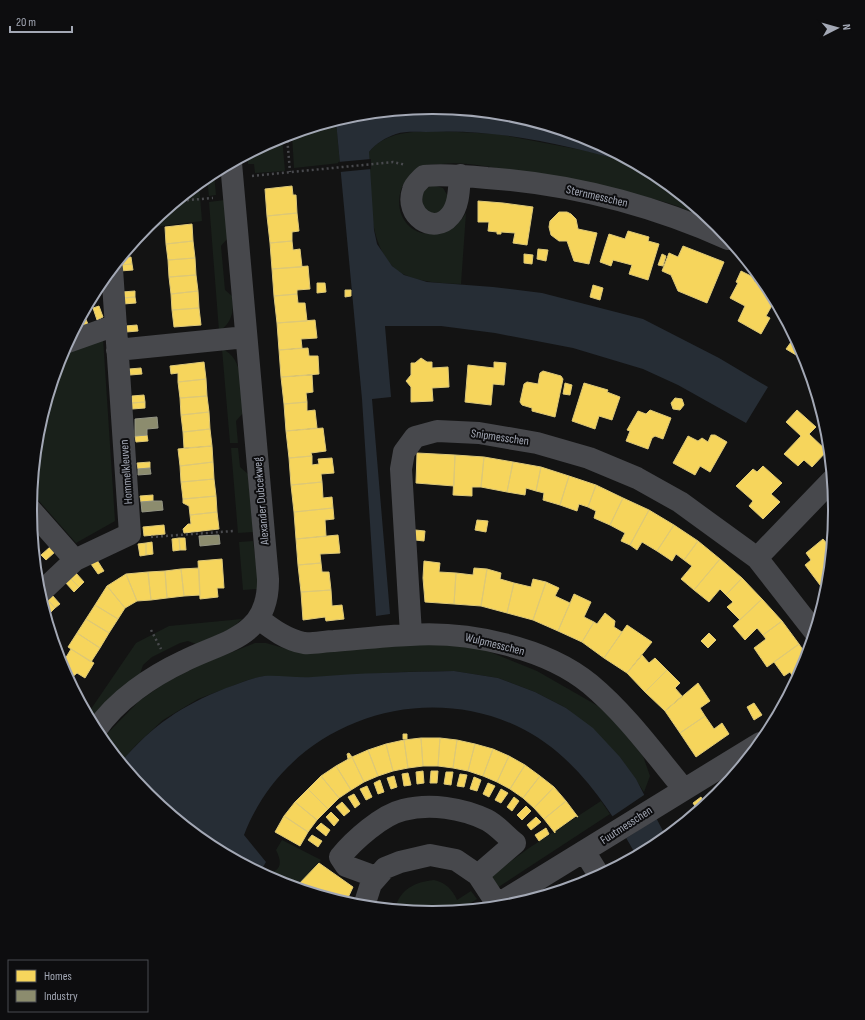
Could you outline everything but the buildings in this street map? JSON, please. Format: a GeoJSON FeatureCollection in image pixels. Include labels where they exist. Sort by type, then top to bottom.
{"type":"FeatureCollection","features":[{"type":"Feature","properties":{"kind":"street","name":"Alexander Dubcekweg"},"geometry":{"type":"LineString","coordinates":[[101,725],[138,687],[184,660],[238,638],[259,619],[266,601],[268,580],[232,173]]}},
{"type":"Feature","properties":{"kind":"street","name":"Sternmesschen"},"geometry":{"type":"LineString","coordinates":[[460,175],[523,180],[602,195],[685,220],[715,233]]}},
{"type":"Feature","properties":{"kind":"street","name":"Hommelkleuven"},"geometry":{"type":"LineString","coordinates":[[113,278],[130,534]]}},
{"type":"Feature","properties":{"kind":"street"},"geometry":{"type":"LineString","coordinates":[[76,339],[116,325]]}},
{"type":"Feature","properties":{"kind":"street"},"geometry":{"type":"LineString","coordinates":[[117,350],[246,337]]}},
{"type":"Feature","properties":{"kind":"street","name":"Snipmesschen"},"geometry":{"type":"LineString","coordinates":[[411,634],[401,469],[404,452],[414,437],[437,430],[479,433],[537,443],[589,458],[637,478],[680,502],[757,558],[810,626]]}},
{"type":"Feature","properties":{"kind":"street"},"geometry":{"type":"LineString","coordinates":[[757,558],[827,485]]}},
{"type":"Feature","properties":{"kind":"street"},"geometry":{"type":"LineString","coordinates":[[37,518],[75,560]]}},
{"type":"Feature","properties":{"kind":"street"},"geometry":{"type":"LineString","coordinates":[[45,588],[75,560],[130,534]]}},
{"type":"Feature","properties":{"kind":"street","name":"Wulpmesschen"},"geometry":{"type":"LineString","coordinates":[[259,619],[279,633],[305,643],[411,634],[462,636],[481,638],[551,660],[575,673],[590,684],[632,726],[683,788]]}},
{"type":"Feature","properties":{"kind":"street","name":"Fuutmesschen"},"geometry":{"type":"LineString","coordinates":[[505,899],[616,832],[683,788],[746,751]]}},
{"type":"Feature","properties":{"kind":"street"},"geometry":{"type":"LineString","coordinates":[[376,877],[346,866],[340,857],[353,841],[379,822],[403,810],[432,806],[462,810],[488,821],[515,843],[478,875]]}},
{"type":"Feature","properties":{"kind":"street"},"geometry":{"type":"LineString","coordinates":[[584,851],[596,870]]}},
{"type":"Feature","properties":{"kind":"street"},"geometry":{"type":"LineString","coordinates":[[366,900],[371,884],[385,868],[400,862],[430,855],[456,860],[478,875],[493,901]]}},
{"type":"Feature","properties":{"kind":"path"},"geometry":{"type":"LineString","coordinates":[[288,142],[290,172]]}},
{"type":"Feature","properties":{"kind":"path"},"geometry":{"type":"LineString","coordinates":[[232,173],[246,177],[320,168],[393,162],[410,167]]}},
{"type":"Feature","properties":{"kind":"path"},"geometry":{"type":"LineString","coordinates":[[187,200],[206,198]]}},
{"type":"Feature","properties":{"kind":"path"},"geometry":{"type":"LineString","coordinates":[[130,534],[138,538],[234,531]]}},
{"type":"Feature","properties":{"kind":"shaded area"},"geometry":{"type":"Polygon","coordinates":[[[432,114],[484,118],[535,128],[560,135],[613,158],[557,144],[505,135],[452,131],[407,132],[384,139],[369,152],[374,230],[377,244],[392,266],[404,275],[427,282],[493,287],[542,293],[643,319],[719,358],[768,387],[746,423],[678,385],[643,369],[573,348],[495,333],[441,326],[385,326],[391,397],[372,399],[390,614],[376,616],[362,399],[337,126],[381,118],[432,114]]]}},
{"type":"Feature","properties":{"kind":"shaded area"},"geometry":{"type":"Polygon","coordinates":[[[337,126],[340,163],[294,168],[292,140],[305,135],[337,126]]]}},
{"type":"Feature","properties":{"kind":"shaded area"},"geometry":{"type":"Polygon","coordinates":[[[437,131],[498,134],[592,152],[612,158],[630,167],[673,196],[693,213],[668,203],[596,186],[472,164],[452,163],[426,165],[418,168],[407,178],[401,189],[399,201],[401,212],[406,222],[414,229],[425,233],[443,232],[458,223],[466,213],[461,284],[432,282],[417,279],[403,274],[391,265],[382,252],[376,237],[372,220],[369,184],[369,152],[376,145],[391,136],[437,131]]]}},
{"type":"Feature","properties":{"kind":"shaded area"},"geometry":{"type":"Polygon","coordinates":[[[283,144],[285,171],[255,173],[254,164],[248,164],[248,160],[283,144]]]}},
{"type":"Feature","properties":{"kind":"shaded area"},"geometry":{"type":"Polygon","coordinates":[[[215,180],[216,195],[209,196],[208,185],[215,180]]]}},
{"type":"Feature","properties":{"kind":"shaded area"},"geometry":{"type":"Polygon","coordinates":[[[432,185],[443,188],[449,198],[449,204],[436,215],[423,209],[422,192],[432,185]]]}},
{"type":"Feature","properties":{"kind":"shaded area"},"geometry":{"type":"Polygon","coordinates":[[[200,191],[202,221],[157,227],[200,191]]]}},
{"type":"Feature","properties":{"kind":"shaded area"},"geometry":{"type":"Polygon","coordinates":[[[225,200],[227,239],[221,246],[225,290],[232,296],[233,306],[230,320],[219,331],[209,202],[225,200]]]}},
{"type":"Feature","properties":{"kind":"shaded area"},"geometry":{"type":"Polygon","coordinates":[[[103,338],[115,521],[76,543],[37,499],[40,458],[50,408],[70,352],[103,338]]]}},
{"type":"Feature","properties":{"kind":"shaded area"},"geometry":{"type":"Polygon","coordinates":[[[222,349],[229,353],[235,360],[242,386],[243,413],[236,421],[238,443],[230,443],[222,349]]]}},
{"type":"Feature","properties":{"kind":"shaded area"},"geometry":{"type":"Polygon","coordinates":[[[231,448],[238,448],[240,467],[248,474],[253,532],[238,533],[231,448]]]}},
{"type":"Feature","properties":{"kind":"shaded area"},"geometry":{"type":"Polygon","coordinates":[[[253,541],[257,571],[257,589],[243,590],[239,542],[253,541]]]}},
{"type":"Feature","properties":{"kind":"shaded area"},"geometry":{"type":"Polygon","coordinates":[[[242,619],[231,629],[196,644],[188,641],[180,643],[152,657],[143,665],[140,674],[94,715],[90,708],[91,709],[136,643],[169,626],[242,619]]]}},
{"type":"Feature","properties":{"kind":"shaded area"},"geometry":{"type":"Polygon","coordinates":[[[420,640],[480,648],[537,671],[605,710],[643,756],[650,776],[644,792],[620,757],[566,708],[535,692],[498,678],[454,671],[402,672],[304,678],[264,676],[248,680],[198,699],[163,720],[125,758],[107,734],[139,701],[165,683],[202,664],[255,643],[266,643],[294,651],[420,640]]]}},
{"type":"Feature","properties":{"kind":"shaded area"},"geometry":{"type":"Polygon","coordinates":[[[454,671],[498,678],[535,692],[566,708],[593,728],[620,757],[636,779],[663,831],[634,851],[600,799],[571,765],[536,737],[517,726],[477,712],[436,708],[396,711],[357,722],[321,740],[289,766],[263,797],[244,835],[266,862],[263,867],[235,853],[192,824],[153,790],[125,758],[156,727],[181,710],[210,695],[254,678],[264,676],[306,677],[454,671]]]}},
{"type":"Feature","properties":{"kind":"shaded area"},"geometry":{"type":"Polygon","coordinates":[[[601,801],[610,814],[497,888],[488,878],[529,848],[601,801]]]}},
{"type":"Feature","properties":{"kind":"shaded area"},"geometry":{"type":"Polygon","coordinates":[[[282,840],[321,860],[300,883],[273,872],[278,868],[280,861],[276,850],[282,840]]]}},
{"type":"Feature","properties":{"kind":"shaded area"},"geometry":{"type":"Polygon","coordinates":[[[434,880],[442,883],[448,887],[457,900],[471,891],[477,899],[470,904],[458,905],[432,906],[396,904],[401,896],[409,888],[434,880]]]}},
{"type":"Feature","properties":{"kind":"pier"},"geometry":{"type":"Polygon","coordinates":[[[371,159],[371,169],[340,172],[338,162],[371,159]]]}},
{"type":"Feature","properties":{"kind":"pier"},"geometry":{"type":"Polygon","coordinates":[[[647,793],[658,817],[625,839],[610,818],[647,793]]]}}]}
